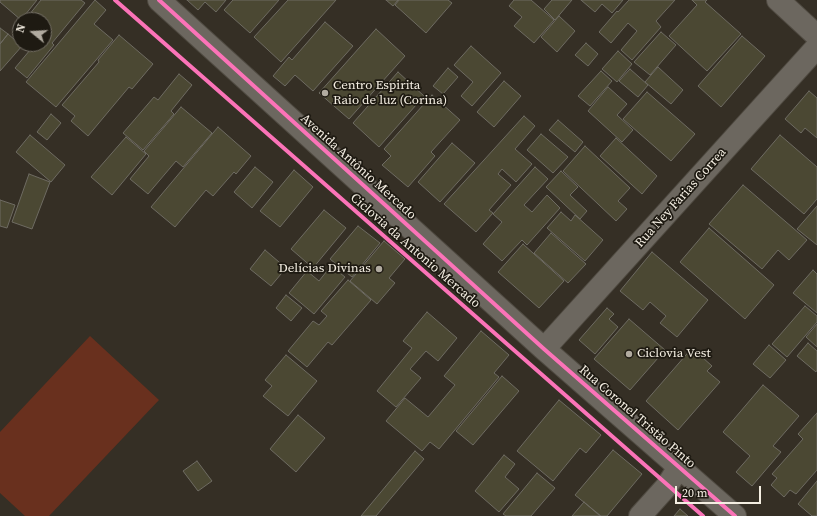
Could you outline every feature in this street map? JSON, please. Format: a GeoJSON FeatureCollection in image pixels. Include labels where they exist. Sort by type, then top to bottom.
{"type":"FeatureCollection","features":[{"type":"Feature","properties":{"kind":"street","name":"Avenida Antônio Mercado"},"geometry":{"type":"LineString","coordinates":[[159,0],[544,349]]}},
{"type":"Feature","properties":{"kind":"street"},"geometry":{"type":"LineString","coordinates":[[778,0],[817,36]]}},
{"type":"Feature","properties":{"kind":"street","name":"Rua Ney Farias Correa"},"geometry":{"type":"LineString","coordinates":[[544,349],[817,48]]}},
{"type":"Feature","properties":{"kind":"street","name":"Rua Coronel Tristão Pinto"},"geometry":{"type":"LineString","coordinates":[[544,349],[735,516]]}},
{"type":"Feature","properties":{"kind":"street"},"geometry":{"type":"LineString","coordinates":[[640,516],[667,486],[679,467]]}},
{"type":"Feature","properties":{"kind":"shaded area"},"geometry":{"type":"Polygon","coordinates":[[[90,336],[159,400],[49,516],[25,516],[0,493],[0,432],[90,336]]]}},
{"type":"Feature","properties":{"kind":"building"},"geometry":{"type":"Polygon","coordinates":[[[0,0],[37,0],[27,12],[12,12],[0,2],[0,0]]]}},
{"type":"Feature","properties":{"kind":"building"},"geometry":{"type":"Polygon","coordinates":[[[41,0],[81,0],[85,3],[52,43],[52,12],[31,12],[41,0]]]}},
{"type":"Feature","properties":{"kind":"building"},"geometry":{"type":"Polygon","coordinates":[[[95,0],[106,10],[94,24],[113,40],[56,107],[26,82],[95,0]]]}},
{"type":"Feature","properties":{"kind":"building"},"geometry":{"type":"Polygon","coordinates":[[[187,0],[226,0],[216,12],[205,2],[198,10],[187,0]]]}},
{"type":"Feature","properties":{"kind":"building"},"geometry":{"type":"Polygon","coordinates":[[[233,0],[279,0],[250,33],[224,10],[233,0]]]}},
{"type":"Feature","properties":{"kind":"building"},"geometry":{"type":"Polygon","coordinates":[[[288,0],[336,0],[281,62],[254,37],[288,0]]]}},
{"type":"Feature","properties":{"kind":"building"},"geometry":{"type":"Polygon","coordinates":[[[386,0],[398,0],[393,6],[386,0]]]}},
{"type":"Feature","properties":{"kind":"building"},"geometry":{"type":"Polygon","coordinates":[[[399,0],[448,0],[452,3],[426,33],[395,5],[399,0]]]}},
{"type":"Feature","properties":{"kind":"building"},"geometry":{"type":"Polygon","coordinates":[[[514,0],[531,0],[554,20],[534,43],[514,26],[522,17],[509,6],[514,0]]]}},
{"type":"Feature","properties":{"kind":"building"},"geometry":{"type":"Polygon","coordinates":[[[552,0],[572,0],[555,20],[544,9],[552,0]]]}},
{"type":"Feature","properties":{"kind":"building"},"geometry":{"type":"Polygon","coordinates":[[[581,0],[623,0],[612,13],[602,4],[595,12],[581,0]]]}},
{"type":"Feature","properties":{"kind":"building"},"geometry":{"type":"Polygon","coordinates":[[[629,0],[675,0],[656,21],[661,27],[632,60],[621,50],[637,31],[628,23],[611,43],[599,32],[617,11],[618,12],[629,0]]]}},
{"type":"Feature","properties":{"kind":"building"},"geometry":{"type":"Polygon","coordinates":[[[692,0],[707,0],[705,2],[741,34],[707,71],[669,36],[697,5],[692,0]]]}},
{"type":"Feature","properties":{"kind":"building"},"geometry":{"type":"Polygon","coordinates":[[[559,16],[575,31],[557,52],[541,37],[559,16]]]}},
{"type":"Feature","properties":{"kind":"building"},"geometry":{"type":"Polygon","coordinates":[[[325,22],[353,46],[313,91],[295,75],[285,86],[273,76],[289,57],[292,60],[325,22]]]}},
{"type":"Feature","properties":{"kind":"building"},"geometry":{"type":"Polygon","coordinates":[[[0,28],[8,34],[0,44],[0,28]]]}},
{"type":"Feature","properties":{"kind":"building"},"geometry":{"type":"Polygon","coordinates":[[[376,29],[405,56],[349,119],[319,93],[376,29]]]}},
{"type":"Feature","properties":{"kind":"building"},"geometry":{"type":"Polygon","coordinates":[[[661,32],[676,45],[650,75],[634,62],[661,32]]]}},
{"type":"Feature","properties":{"kind":"building"},"geometry":{"type":"Polygon","coordinates":[[[8,34],[12,37],[12,52],[17,52],[0,71],[0,44],[8,34]]]}},
{"type":"Feature","properties":{"kind":"building"},"geometry":{"type":"Polygon","coordinates":[[[119,35],[153,64],[132,89],[129,87],[88,136],[71,121],[75,116],[62,105],[99,62],[98,60],[119,35]]]}},
{"type":"Feature","properties":{"kind":"building"},"geometry":{"type":"Polygon","coordinates":[[[742,36],[765,56],[721,107],[698,86],[742,36]]]}},
{"type":"Feature","properties":{"kind":"building"},"geometry":{"type":"Polygon","coordinates":[[[586,43],[598,54],[588,66],[575,55],[586,43]]]}},
{"type":"Feature","properties":{"kind":"building"},"geometry":{"type":"Polygon","coordinates":[[[471,46],[501,73],[472,106],[461,96],[473,82],[454,65],[471,46]]]}},
{"type":"Feature","properties":{"kind":"building"},"geometry":{"type":"Polygon","coordinates":[[[618,51],[632,64],[617,82],[602,69],[618,51]]]}},
{"type":"Feature","properties":{"kind":"building"},"geometry":{"type":"Polygon","coordinates":[[[28,52],[48,52],[27,78],[15,68],[28,52]]]}},
{"type":"Feature","properties":{"kind":"building"},"geometry":{"type":"Polygon","coordinates":[[[658,67],[683,90],[671,104],[645,82],[658,67]]]}},
{"type":"Feature","properties":{"kind":"building"},"geometry":{"type":"Polygon","coordinates":[[[448,68],[458,77],[443,94],[433,86],[448,68]]]}},
{"type":"Feature","properties":{"kind":"building"},"geometry":{"type":"Polygon","coordinates":[[[630,69],[648,85],[638,97],[619,81],[630,69]]]}},
{"type":"Feature","properties":{"kind":"building"},"geometry":{"type":"Polygon","coordinates":[[[601,71],[612,81],[590,106],[578,96],[601,71]]]}},
{"type":"Feature","properties":{"kind":"building"},"geometry":{"type":"Polygon","coordinates":[[[398,72],[424,96],[379,147],[353,123],[398,72]]]}},
{"type":"Feature","properties":{"kind":"building"},"geometry":{"type":"Polygon","coordinates":[[[179,74],[192,85],[171,111],[174,114],[143,150],[123,133],[154,97],[158,100],[179,74]]]}},
{"type":"Feature","properties":{"kind":"building"},"geometry":{"type":"Polygon","coordinates":[[[504,81],[521,96],[494,127],[477,112],[504,81]]]}},
{"type":"Feature","properties":{"kind":"building"},"geometry":{"type":"Polygon","coordinates":[[[608,87],[627,104],[617,115],[633,130],[622,142],[588,111],[608,87]]]}},
{"type":"Feature","properties":{"kind":"building"},"geometry":{"type":"Polygon","coordinates":[[[809,91],[817,98],[817,138],[805,128],[801,133],[785,119],[809,91]]]}},
{"type":"Feature","properties":{"kind":"building"},"geometry":{"type":"Polygon","coordinates":[[[647,92],[695,134],[671,161],[623,119],[647,92]]]}},
{"type":"Feature","properties":{"kind":"building"},"geometry":{"type":"Polygon","coordinates":[[[432,95],[460,120],[431,152],[435,156],[408,187],[382,165],[391,156],[384,149],[432,95]]]}},
{"type":"Feature","properties":{"kind":"building"},"geometry":{"type":"Polygon","coordinates":[[[181,107],[212,133],[183,167],[176,161],[148,194],[130,179],[149,156],[144,151],[181,107]]]}},
{"type":"Feature","properties":{"kind":"building"},"geometry":{"type":"Polygon","coordinates":[[[51,114],[61,123],[47,140],[37,132],[51,114]]]}},
{"type":"Feature","properties":{"kind":"building"},"geometry":{"type":"Polygon","coordinates":[[[524,116],[535,126],[515,149],[532,164],[516,182],[502,169],[498,174],[511,185],[489,210],[493,213],[476,232],[444,204],[524,116]]]}},
{"type":"Feature","properties":{"kind":"building"},"geometry":{"type":"Polygon","coordinates":[[[558,120],[583,142],[575,152],[549,130],[558,120]]]}},
{"type":"Feature","properties":{"kind":"building"},"geometry":{"type":"Polygon","coordinates":[[[218,127],[251,156],[236,174],[234,172],[213,196],[206,190],[175,227],[151,207],[218,127]]]}},
{"type":"Feature","properties":{"kind":"building"},"geometry":{"type":"Polygon","coordinates":[[[541,134],[568,157],[553,173],[527,150],[541,134]]]}},
{"type":"Feature","properties":{"kind":"building"},"geometry":{"type":"Polygon","coordinates":[[[30,135],[65,165],[51,182],[16,152],[30,135]]]}},
{"type":"Feature","properties":{"kind":"building"},"geometry":{"type":"Polygon","coordinates":[[[780,135],[817,167],[817,199],[804,214],[751,169],[780,135]]]}},
{"type":"Feature","properties":{"kind":"building"},"geometry":{"type":"Polygon","coordinates":[[[126,137],[146,154],[112,195],[91,177],[126,137]]]}},
{"type":"Feature","properties":{"kind":"building"},"geometry":{"type":"Polygon","coordinates":[[[616,138],[657,176],[642,194],[600,156],[616,138]]]}},
{"type":"Feature","properties":{"kind":"building"},"geometry":{"type":"Polygon","coordinates":[[[452,143],[475,163],[440,202],[418,182],[452,143]]]}},
{"type":"Feature","properties":{"kind":"building"},"geometry":{"type":"Polygon","coordinates":[[[585,146],[630,188],[618,201],[627,209],[616,221],[563,171],[585,146]]]}},
{"type":"Feature","properties":{"kind":"building"},"geometry":{"type":"Polygon","coordinates":[[[255,167],[273,182],[252,208],[234,192],[255,167]]]}},
{"type":"Feature","properties":{"kind":"building"},"geometry":{"type":"Polygon","coordinates":[[[535,167],[548,179],[524,205],[532,212],[547,195],[560,208],[527,245],[522,240],[502,261],[483,244],[502,222],[493,214],[535,167]]]}},
{"type":"Feature","properties":{"kind":"building"},"geometry":{"type":"Polygon","coordinates":[[[294,170],[313,187],[280,227],[260,211],[294,170]]]}},
{"type":"Feature","properties":{"kind":"building"},"geometry":{"type":"Polygon","coordinates":[[[561,171],[578,187],[570,195],[587,211],[580,219],[546,187],[561,171]]]}},
{"type":"Feature","properties":{"kind":"building"},"geometry":{"type":"Polygon","coordinates":[[[29,174],[50,182],[32,229],[12,222],[29,174]]]}},
{"type":"Feature","properties":{"kind":"building"},"geometry":{"type":"Polygon","coordinates":[[[743,185],[807,240],[789,260],[778,250],[762,269],[709,224],[743,185]]]}},
{"type":"Feature","properties":{"kind":"building"},"geometry":{"type":"Polygon","coordinates":[[[0,200],[15,205],[7,228],[0,226],[0,200]]]}},
{"type":"Feature","properties":{"kind":"building"},"geometry":{"type":"Polygon","coordinates":[[[817,206],[817,245],[797,229],[817,206]]]}},
{"type":"Feature","properties":{"kind":"building"},"geometry":{"type":"Polygon","coordinates":[[[324,210],[346,228],[313,268],[291,249],[324,210]]]}},
{"type":"Feature","properties":{"kind":"building"},"geometry":{"type":"Polygon","coordinates":[[[561,212],[571,221],[575,215],[603,240],[585,261],[547,228],[561,212]]]}},
{"type":"Feature","properties":{"kind":"building"},"geometry":{"type":"Polygon","coordinates":[[[358,226],[380,243],[352,277],[330,259],[358,226]]]}},
{"type":"Feature","properties":{"kind":"building"},"geometry":{"type":"Polygon","coordinates":[[[709,228],[774,285],[745,319],[680,262],[709,228]]]}},
{"type":"Feature","properties":{"kind":"building"},"geometry":{"type":"Polygon","coordinates":[[[551,233],[586,264],[568,283],[534,253],[551,233]]]}},
{"type":"Feature","properties":{"kind":"building","name":"Delícias Divinas"},"geometry":{"type":"Polygon","coordinates":[[[384,241],[405,259],[389,278],[395,283],[377,304],[350,281],[384,241]]]}},
{"type":"Feature","properties":{"kind":"building"},"geometry":{"type":"Polygon","coordinates":[[[523,244],[564,281],[539,308],[498,272],[523,244]]]}},
{"type":"Feature","properties":{"kind":"building"},"geometry":{"type":"Polygon","coordinates":[[[265,250],[286,268],[271,286],[250,269],[265,250]]]}},
{"type":"Feature","properties":{"kind":"building"},"geometry":{"type":"Polygon","coordinates":[[[652,252],[708,300],[677,337],[660,323],[666,316],[650,302],[643,310],[620,291],[652,252]]]}},
{"type":"Feature","properties":{"kind":"building"},"geometry":{"type":"Polygon","coordinates":[[[331,266],[345,277],[314,314],[289,293],[307,271],[319,281],[331,266]]]}},
{"type":"Feature","properties":{"kind":"building"},"geometry":{"type":"Polygon","coordinates":[[[813,270],[817,274],[817,313],[793,293],[813,270]]]}},
{"type":"Feature","properties":{"kind":"building"},"geometry":{"type":"Polygon","coordinates":[[[348,280],[371,300],[332,345],[328,342],[307,367],[288,351],[313,321],[319,325],[327,316],[321,311],[348,280]]]}},
{"type":"Feature","properties":{"kind":"building"},"geometry":{"type":"Polygon","coordinates":[[[286,295],[302,308],[291,321],[276,308],[286,295]]]}},
{"type":"Feature","properties":{"kind":"building"},"geometry":{"type":"Polygon","coordinates":[[[805,306],[817,316],[817,322],[787,357],[772,344],[805,306]]]}},
{"type":"Feature","properties":{"kind":"building"},"geometry":{"type":"Polygon","coordinates":[[[607,308],[614,314],[609,319],[618,327],[595,354],[579,340],[607,308]]]}},
{"type":"Feature","properties":{"kind":"building"},"geometry":{"type":"Polygon","coordinates":[[[427,312],[457,338],[438,361],[426,351],[410,369],[421,378],[396,407],[377,391],[412,348],[403,341],[427,312]]]}},
{"type":"Feature","properties":{"kind":"building","name":"Ciclovia Vest"},"geometry":{"type":"Polygon","coordinates":[[[629,319],[665,350],[630,390],[594,359],[629,319]]]}},
{"type":"Feature","properties":{"kind":"building"},"geometry":{"type":"Polygon","coordinates":[[[817,324],[817,347],[806,337],[817,324]]]}},
{"type":"Feature","properties":{"kind":"building"},"geometry":{"type":"Polygon","coordinates":[[[481,331],[509,355],[494,373],[499,377],[439,449],[430,442],[422,451],[386,421],[405,398],[428,417],[455,385],[444,376],[481,331]]]}},
{"type":"Feature","properties":{"kind":"building"},"geometry":{"type":"Polygon","coordinates":[[[808,343],[817,351],[816,372],[797,356],[808,343]]]}},
{"type":"Feature","properties":{"kind":"building"},"geometry":{"type":"Polygon","coordinates":[[[769,345],[786,360],[770,378],[753,364],[769,345]]]}},
{"type":"Feature","properties":{"kind":"building"},"geometry":{"type":"Polygon","coordinates":[[[692,348],[712,366],[707,371],[720,382],[678,430],[646,401],[692,348]]]}},
{"type":"Feature","properties":{"kind":"building"},"geometry":{"type":"Polygon","coordinates":[[[286,355],[317,381],[288,416],[263,396],[272,386],[265,380],[286,355]]]}},
{"type":"Feature","properties":{"kind":"building"},"geometry":{"type":"Polygon","coordinates":[[[502,376],[519,391],[473,445],[456,431],[502,376]]]}},
{"type":"Feature","properties":{"kind":"building"},"geometry":{"type":"Polygon","coordinates":[[[763,385],[799,416],[773,446],[781,452],[752,486],[736,472],[750,456],[723,432],[763,385]]]}},
{"type":"Feature","properties":{"kind":"building"},"geometry":{"type":"Polygon","coordinates":[[[559,400],[601,435],[586,453],[580,448],[553,481],[517,451],[559,400]]]}},
{"type":"Feature","properties":{"kind":"building"},"geometry":{"type":"Polygon","coordinates":[[[817,413],[817,470],[796,494],[790,490],[784,497],[771,485],[777,478],[772,474],[803,439],[798,434],[817,413]]]}},
{"type":"Feature","properties":{"kind":"building"},"geometry":{"type":"Polygon","coordinates":[[[298,415],[325,438],[296,472],[270,449],[298,415]]]}},
{"type":"Feature","properties":{"kind":"building"},"geometry":{"type":"Polygon","coordinates":[[[613,450],[642,474],[607,516],[601,516],[575,495],[613,450]]]}},
{"type":"Feature","properties":{"kind":"building"},"geometry":{"type":"Polygon","coordinates":[[[415,451],[424,459],[376,516],[361,516],[415,451]]]}},
{"type":"Feature","properties":{"kind":"building"},"geometry":{"type":"Polygon","coordinates":[[[504,455],[515,464],[505,477],[519,489],[499,512],[475,491],[504,455]]]}},
{"type":"Feature","properties":{"kind":"building"},"geometry":{"type":"Polygon","coordinates":[[[197,461],[212,481],[198,491],[183,471],[197,461]]]}},
{"type":"Feature","properties":{"kind":"building"},"geometry":{"type":"Polygon","coordinates":[[[537,473],[555,488],[531,516],[506,516],[503,514],[537,473]]]}},
{"type":"Feature","properties":{"kind":"building"},"geometry":{"type":"Polygon","coordinates":[[[817,481],[817,516],[812,516],[798,504],[817,481]]]}},
{"type":"Feature","properties":{"kind":"building"},"geometry":{"type":"Polygon","coordinates":[[[584,502],[600,516],[572,516],[584,502]]]}},
{"type":"Feature","properties":{"kind":"building"},"geometry":{"type":"Polygon","coordinates":[[[680,509],[688,516],[674,516],[680,509]]]}},
{"type":"Feature","properties":{"kind":"cycle path","name":"Ciclovia da Antonio Mercado"},"geometry":{"type":"LineString","coordinates":[[115,0],[703,516]]}},
{"type":"Feature","properties":{"kind":"cycle path","name":"Ciclovia da Antonio Mercado"},"geometry":{"type":"LineString","coordinates":[[159,0],[544,349],[735,516]]}},
{"type":"Feature","properties":{"kind":"place","name":"Centro Espirita Raio de luz (Corina)"},"geometry":{"type":"Point","coordinates":[325,93]}},
{"type":"Feature","properties":{"kind":"place","name":"Delícias Divinas"},"geometry":{"type":"Point","coordinates":[379,269]}},
{"type":"Feature","properties":{"kind":"place","name":"Ciclovia Vest"},"geometry":{"type":"Point","coordinates":[629,354]}}]}
